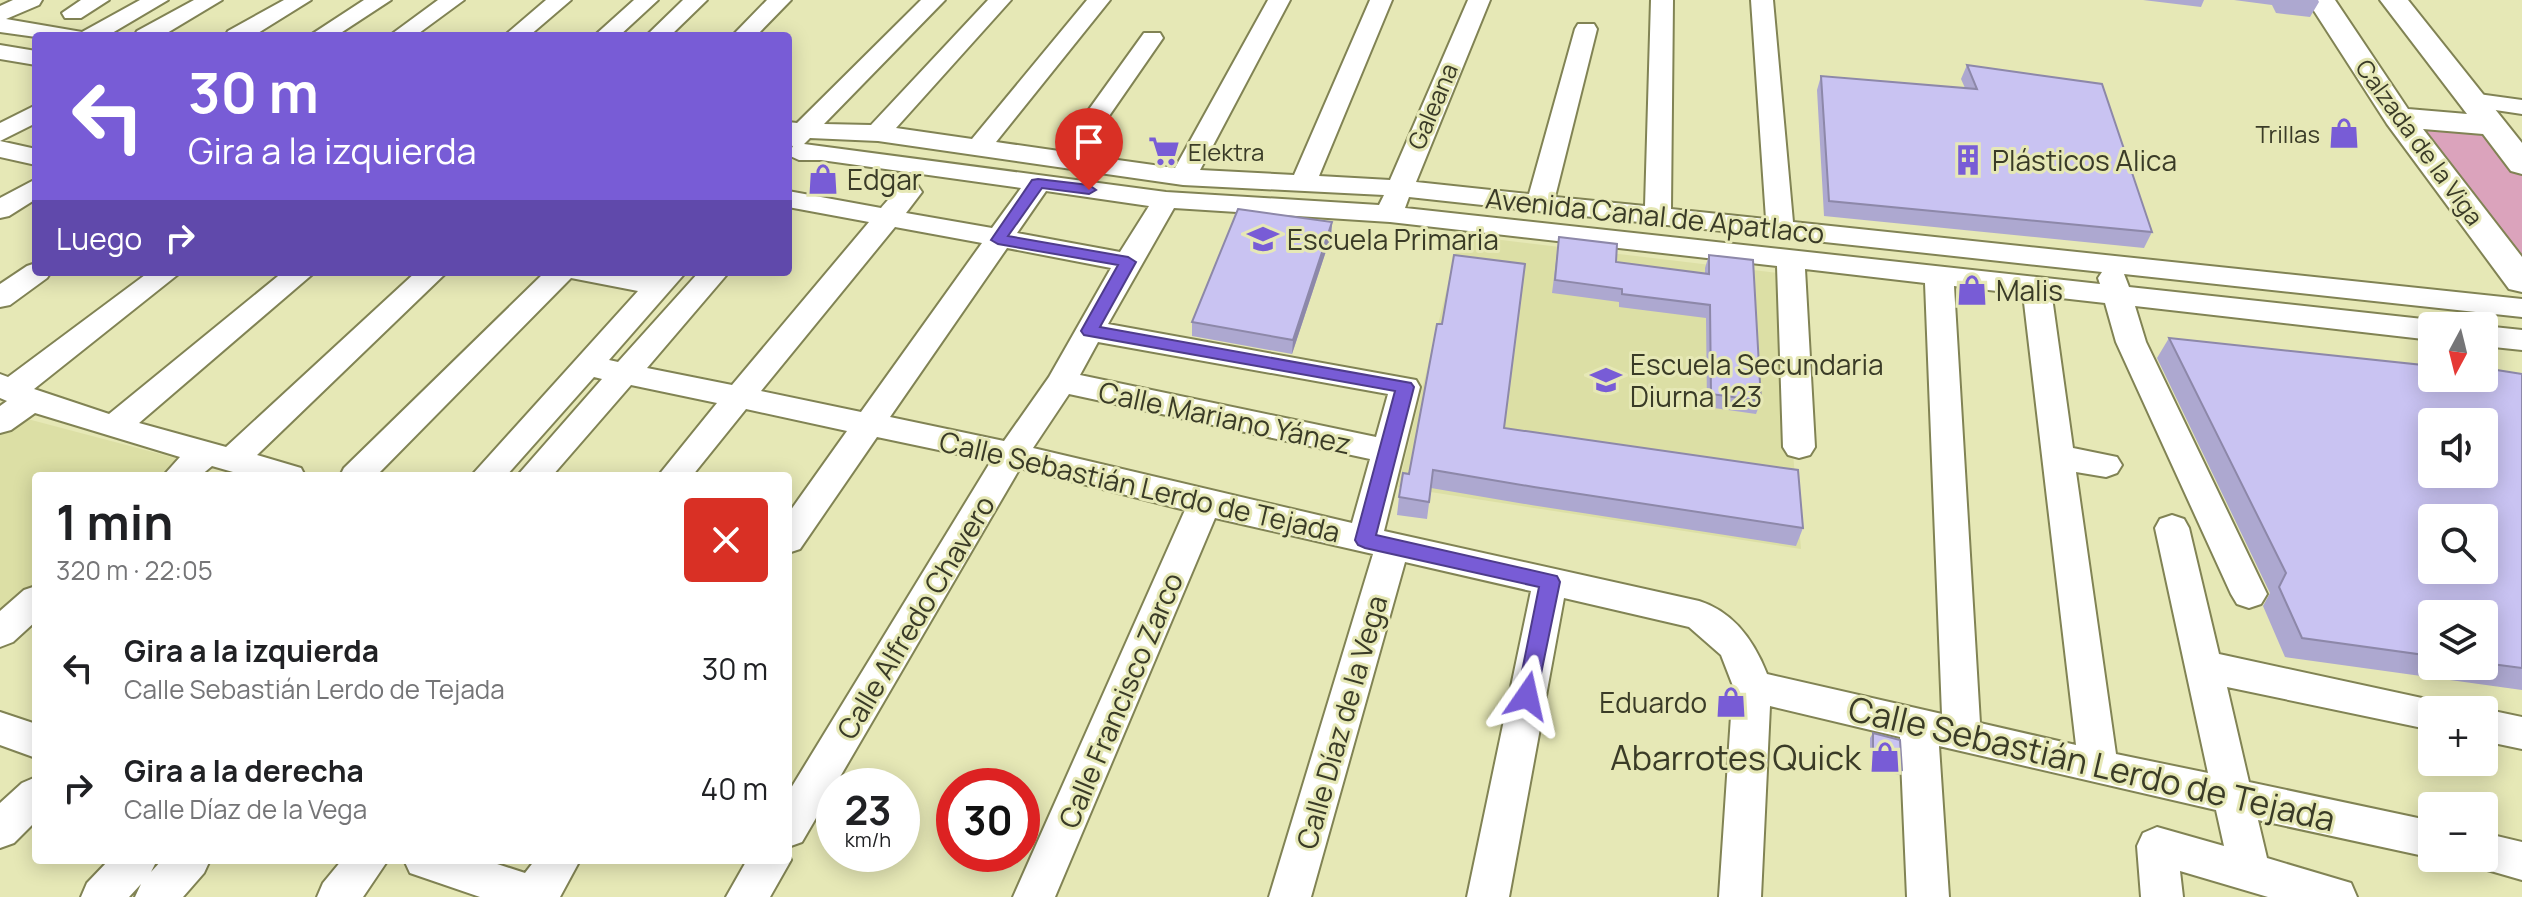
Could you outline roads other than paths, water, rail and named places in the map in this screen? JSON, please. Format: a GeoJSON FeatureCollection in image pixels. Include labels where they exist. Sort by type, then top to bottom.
{"type":"FeatureCollection","features":[{"type":"Feature","properties":{"kind":"main road","name":"Calzada de la Viga"},"geometry":{"type":"LineString","coordinates":[[2321,0],[2398,117],[2522,281]]}},
{"type":"Feature","properties":{"kind":"main road"},"geometry":{"type":"LineString","coordinates":[[2394,0],[2522,164]]}},
{"type":"Feature","properties":{"kind":"main road"},"geometry":{"type":"LineString","coordinates":[[2398,117],[2493,126]]}},
{"type":"Feature","properties":{"kind":"street"},"geometry":{"type":"LineString","coordinates":[[0,14],[31,0]]}},
{"type":"Feature","properties":{"kind":"street"},"geometry":{"type":"LineString","coordinates":[[0,25],[73,24],[98,0]]}},
{"type":"Feature","properties":{"kind":"street"},"geometry":{"type":"LineString","coordinates":[[97,32],[157,0]]}},
{"type":"Feature","properties":{"kind":"street"},"geometry":{"type":"LineString","coordinates":[[152,32],[211,0]]}},
{"type":"Feature","properties":{"kind":"street"},"geometry":{"type":"LineString","coordinates":[[243,32],[300,0]]}},
{"type":"Feature","properties":{"kind":"street"},"geometry":{"type":"LineString","coordinates":[[327,32],[380,0]]}},
{"type":"Feature","properties":{"kind":"street"},"geometry":{"type":"LineString","coordinates":[[406,32],[453,0]]}},
{"type":"Feature","properties":{"kind":"street"},"geometry":{"type":"LineString","coordinates":[[520,32],[560,0]]}},
{"type":"Feature","properties":{"kind":"street"},"geometry":{"type":"LineString","coordinates":[[610,32],[647,0]]}},
{"type":"Feature","properties":{"kind":"street"},"geometry":{"type":"LineString","coordinates":[[661,32],[696,0]]}},
{"type":"Feature","properties":{"kind":"street"},"geometry":{"type":"LineString","coordinates":[[747,32],[780,0]]}},
{"type":"Feature","properties":{"kind":"street"},"geometry":{"type":"LineString","coordinates":[[792,139],[934,0]]}},
{"type":"Feature","properties":{"kind":"street"},"geometry":{"type":"LineString","coordinates":[[878,133],[1000,0]]}},
{"type":"Feature","properties":{"kind":"street"},"geometry":{"type":"LineString","coordinates":[[979,147],[1099,0]]}},
{"type":"Feature","properties":{"kind":"street","name":"Calle Alfredo Chavero"},"geometry":{"type":"LineString","coordinates":[[792,822],[1012,454],[1061,382],[1128,262],[1175,188],[1279,0]]}},
{"type":"Feature","properties":{"kind":"street"},"geometry":{"type":"LineString","coordinates":[[1304,182],[1381,0]]}},
{"type":"Feature","properties":{"kind":"street","name":"Galeana"},"geometry":{"type":"LineString","coordinates":[[1394,201],[1479,0]]}},
{"type":"Feature","properties":{"kind":"street"},"geometry":{"type":"LineString","coordinates":[[1658,215],[1662,0]]}},
{"type":"Feature","properties":{"kind":"street"},"geometry":{"type":"LineString","coordinates":[[1762,0],[1780,227]]}},
{"type":"Feature","properties":{"kind":"street"},"geometry":{"type":"LineString","coordinates":[[1540,202],[1586,29]]}},
{"type":"Feature","properties":{"kind":"street"},"geometry":{"type":"LineString","coordinates":[[1066,160],[1152,38]]}},
{"type":"Feature","properties":{"kind":"street"},"geometry":{"type":"LineString","coordinates":[[2471,100],[2522,107]]}},
{"type":"Feature","properties":{"kind":"street"},"geometry":{"type":"LineString","coordinates":[[0,134],[32,114]]}},
{"type":"Feature","properties":{"kind":"street","name":"Avenida Canal de Apatlaco"},"geometry":{"type":"LineString","coordinates":[[829,142],[878,133],[1066,160],[1175,188],[1304,182],[1394,201],[1791,258],[2418,328]]}},
{"type":"Feature","properties":{"kind":"street","name":"Avenida Canal de Apatlaco"},"geometry":{"type":"LineString","coordinates":[[792,140],[829,142],[1038,183],[1394,201],[1540,202],[2522,308]]}},
{"type":"Feature","properties":{"kind":"street"},"geometry":{"type":"LineString","coordinates":[[792,186],[829,142]]}},
{"type":"Feature","properties":{"kind":"street"},"geometry":{"type":"LineString","coordinates":[[0,149],[32,156]]}},
{"type":"Feature","properties":{"kind":"street"},"geometry":{"type":"LineString","coordinates":[[792,534],[1038,183]]}},
{"type":"Feature","properties":{"kind":"street"},"geometry":{"type":"LineString","coordinates":[[0,210],[32,190]]}},
{"type":"Feature","properties":{"kind":"street"},"geometry":{"type":"LineString","coordinates":[[677,472],[909,192]]}},
{"type":"Feature","properties":{"kind":"street"},"geometry":{"type":"LineString","coordinates":[[792,200],[1128,262]]}},
{"type":"Feature","properties":{"kind":"street"},"geometry":{"type":"LineString","coordinates":[[1791,258],[1799,447]]}},
{"type":"Feature","properties":{"kind":"street"},"geometry":{"type":"LineString","coordinates":[[2108,263],[2131,342],[2249,594]]}},
{"type":"Feature","properties":{"kind":"street"},"geometry":{"type":"LineString","coordinates":[[1939,275],[1962,735]]}},
{"type":"Feature","properties":{"kind":"street"},"geometry":{"type":"LineString","coordinates":[[0,298],[32,276]]}},
{"type":"Feature","properties":{"kind":"street"},"geometry":{"type":"LineString","coordinates":[[0,422],[15,391],[162,276]]}},
{"type":"Feature","properties":{"kind":"street"},"geometry":{"type":"LineString","coordinates":[[114,427],[296,276]]}},
{"type":"Feature","properties":{"kind":"street"},"geometry":{"type":"LineString","coordinates":[[187,472],[218,457],[428,276]]}},
{"type":"Feature","properties":{"kind":"street"},"geometry":{"type":"LineString","coordinates":[[360,472],[557,276]]}},
{"type":"Feature","properties":{"kind":"street"},"geometry":{"type":"LineString","coordinates":[[630,276],[666,279]]}},
{"type":"Feature","properties":{"kind":"street"},"geometry":{"type":"LineString","coordinates":[[537,472],[711,276]]}},
{"type":"Feature","properties":{"kind":"street"},"geometry":{"type":"LineString","coordinates":[[491,472],[666,279]]}},
{"type":"Feature","properties":{"kind":"street"},"geometry":{"type":"LineString","coordinates":[[2036,286],[2098,767]]}},
{"type":"Feature","properties":{"kind":"street","name":"Calle Díaz de la Vega"},"geometry":{"type":"LineString","coordinates":[[1090,331],[1405,387],[1389,451],[1379,544],[1290,897]]}},
{"type":"Feature","properties":{"kind":"street"},"geometry":{"type":"LineString","coordinates":[[2498,337],[2522,340]]}},
{"type":"Feature","properties":{"kind":"street"},"geometry":{"type":"LineString","coordinates":[[2131,342],[2163,345]]}},
{"type":"Feature","properties":{"kind":"street","name":"Calle Sebastián Lerdo de Tejada"},"geometry":{"type":"LineString","coordinates":[[589,366],[1012,454],[1379,544],[1699,615],[1730,637],[1744,660],[1752,686],[2098,767],[2418,837]]}},
{"type":"Feature","properties":{"kind":"street","name":"Calle Mariano Yánez"},"geometry":{"type":"LineString","coordinates":[[1061,382],[1389,451]]}},
{"type":"Feature","properties":{"kind":"street"},"geometry":{"type":"LineString","coordinates":[[15,391],[114,427],[274,472]]}},
{"type":"Feature","properties":{"kind":"street"},"geometry":{"type":"LineString","coordinates":[[2059,457],[2106,465]]}},
{"type":"Feature","properties":{"kind":"street","name":"Calle Francisco Zarco"},"geometry":{"type":"LineString","coordinates":[[1034,897],[1205,503]]}},
{"type":"Feature","properties":{"kind":"street"},"geometry":{"type":"LineString","coordinates":[[2172,528],[2206,667],[2250,872]]}},
{"type":"Feature","properties":{"kind":"street"},"geometry":{"type":"LineString","coordinates":[[1488,897],[1550,582]]}},
{"type":"Feature","properties":{"kind":"street"},"geometry":{"type":"LineString","coordinates":[[0,632],[32,604]]}},
{"type":"Feature","properties":{"kind":"street"},"geometry":{"type":"LineString","coordinates":[[2206,667],[2418,711]]}},
{"type":"Feature","properties":{"kind":"street"},"geometry":{"type":"LineString","coordinates":[[1740,897],[1752,686]]}},
{"type":"Feature","properties":{"kind":"street"},"geometry":{"type":"LineString","coordinates":[[1919,725],[1928,897]]}},
{"type":"Feature","properties":{"kind":"street"},"geometry":{"type":"LineString","coordinates":[[0,728],[32,740]]}},
{"type":"Feature","properties":{"kind":"street"},"geometry":{"type":"LineString","coordinates":[[2498,728],[2522,733]]}},
{"type":"Feature","properties":{"kind":"street"},"geometry":{"type":"LineString","coordinates":[[0,830],[32,799]]}},
{"type":"Feature","properties":{"kind":"street"},"geometry":{"type":"LineString","coordinates":[[2162,897],[2157,846],[2336,897]]}},
{"type":"Feature","properties":{"kind":"street"},"geometry":{"type":"LineString","coordinates":[[2498,855],[2522,861]]}},
{"type":"Feature","properties":{"kind":"street"},"geometry":{"type":"LineString","coordinates":[[102,897],[132,864]]}},
{"type":"Feature","properties":{"kind":"street"},"geometry":{"type":"LineString","coordinates":[[156,897],[185,864]]}},
{"type":"Feature","properties":{"kind":"street"},"geometry":{"type":"LineString","coordinates":[[338,897],[364,864]]}},
{"type":"Feature","properties":{"kind":"street"},"geometry":{"type":"LineString","coordinates":[[437,864],[535,896],[556,864]]}},
{"type":"Feature","properties":{"kind":"street"},"geometry":{"type":"LineString","coordinates":[[747,897],[768,864]]}},
{"type":"Feature","properties":{"kind":"place","name":"Trillas"},"geometry":{"type":"Point","coordinates":[2344,133]}},
{"type":"Feature","properties":{"kind":"place","name":"Elektra"},"geometry":{"type":"Point","coordinates":[1164,151]}},
{"type":"Feature","properties":{"kind":"place","name":"Plásticos Alica"},"geometry":{"type":"Point","coordinates":[1968,160]}},
{"type":"Feature","properties":{"kind":"place","name":"Edgar"},"geometry":{"type":"Point","coordinates":[823,179]}},
{"type":"Feature","properties":{"kind":"place","name":"Escuela Primaria"},"geometry":{"type":"Point","coordinates":[1263,239]}},
{"type":"Feature","properties":{"kind":"place","name":"Malis"},"geometry":{"type":"Point","coordinates":[1972,290]}},
{"type":"Feature","properties":{"kind":"place","name":"Escuela Secundaria Diurna 123"},"geometry":{"type":"Point","coordinates":[1606,380]}},
{"type":"Feature","properties":{"kind":"place","name":"Eduardo"},"geometry":{"type":"Point","coordinates":[1731,702]}},
{"type":"Feature","properties":{"kind":"place","name":"Abarrotes Quick"},"geometry":{"type":"Point","coordinates":[1885,757]}}]}
